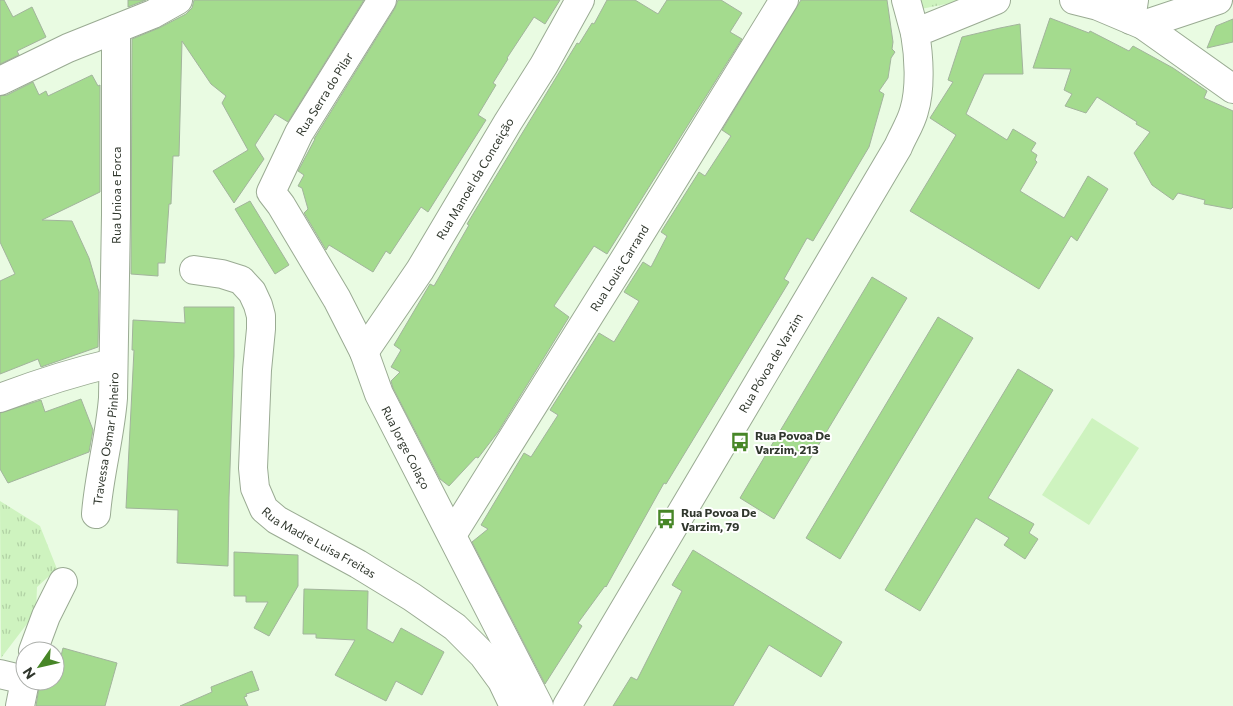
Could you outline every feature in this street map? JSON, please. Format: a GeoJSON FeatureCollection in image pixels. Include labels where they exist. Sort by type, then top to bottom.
{"type":"FeatureCollection","features":[{"type":"Feature","properties":{"kind":"street","name":"Rua Serra do Pilar"},"geometry":{"type":"LineString","coordinates":[[271,192],[299,133],[382,0]]}},
{"type":"Feature","properties":{"kind":"street","name":"Rua Manoel da Conceição"},"geometry":{"type":"LineString","coordinates":[[364,352],[424,263],[508,122],[544,66],[580,0]]}},
{"type":"Feature","properties":{"kind":"street","name":"Rua Louis Carrand"},"geometry":{"type":"LineString","coordinates":[[452,535],[784,0]]}},
{"type":"Feature","properties":{"kind":"street","name":"Rua Póvoa de Varzim"},"geometry":{"type":"LineString","coordinates":[[567,706],[898,147],[914,110],[918,78],[919,52],[906,0]]}},
{"type":"Feature","properties":{"kind":"street"},"geometry":{"type":"LineString","coordinates":[[915,33],[994,0]]}},
{"type":"Feature","properties":{"kind":"street"},"geometry":{"type":"LineString","coordinates":[[1074,0],[1136,15],[1218,0]]}},
{"type":"Feature","properties":{"kind":"street"},"geometry":{"type":"LineString","coordinates":[[0,81],[68,48],[173,4]]}},
{"type":"Feature","properties":{"kind":"street"},"geometry":{"type":"LineString","coordinates":[[1136,15],[1233,89]]}},
{"type":"Feature","properties":{"kind":"street","name":"Rua Unioa e Forca"},"geometry":{"type":"LineString","coordinates":[[113,363],[116,215],[116,29]]}},
{"type":"Feature","properties":{"kind":"street","name":"Rua Jorge Colaço"},"geometry":{"type":"LineString","coordinates":[[271,192],[281,205],[337,299],[364,352],[379,394],[539,706]]}},
{"type":"Feature","properties":{"kind":"street","name":"Rua Madre Luisa Freitas"},"geometry":{"type":"LineString","coordinates":[[194,270],[222,274],[241,280],[252,292],[261,316],[253,468],[255,488],[264,509],[277,520],[358,564],[455,627],[483,655],[502,680],[514,706]]}},
{"type":"Feature","properties":{"kind":"street"},"geometry":{"type":"LineString","coordinates":[[0,398],[27,387],[113,363]]}},
{"type":"Feature","properties":{"kind":"street","name":"Travessa Osmar Pinheiro"},"geometry":{"type":"LineString","coordinates":[[96,514],[98,484],[111,422],[113,363]]}},
{"type":"Feature","properties":{"kind":"street"},"geometry":{"type":"LineString","coordinates":[[37,641],[46,616],[63,582]]}},
{"type":"Feature","properties":{"kind":"street"},"geometry":{"type":"LineString","coordinates":[[0,674],[15,678]]}},
{"type":"Feature","properties":{"kind":"street"},"geometry":{"type":"LineString","coordinates":[[20,706],[23,691]]}},
{"type":"Feature","properties":{"kind":"green space"},"geometry":{"type":"Polygon","coordinates":[[[909,0],[956,0],[956,2],[911,11],[909,0]]]}},
{"type":"Feature","properties":{"kind":"green space"},"geometry":{"type":"Polygon","coordinates":[[[1092,418],[1139,448],[1089,525],[1042,495],[1092,418]]]}},
{"type":"Feature","properties":{"kind":"green space"},"geometry":{"type":"Polygon","coordinates":[[[0,501],[40,526],[57,569],[37,587],[36,612],[1,658],[0,501]]]}},
{"type":"Feature","properties":{"kind":"building"},"geometry":{"type":"Polygon","coordinates":[[[0,0],[4,0],[13,17],[32,7],[46,37],[17,51],[19,55],[0,64],[0,0]]]}},
{"type":"Feature","properties":{"kind":"building"},"geometry":{"type":"Polygon","coordinates":[[[128,0],[146,0],[128,7],[128,0]]]}},
{"type":"Feature","properties":{"kind":"building"},"geometry":{"type":"Polygon","coordinates":[[[194,0],[364,0],[288,122],[275,114],[255,145],[264,159],[234,203],[213,171],[248,150],[222,103],[226,96],[211,84],[182,41],[179,156],[173,156],[171,204],[169,204],[165,263],[158,263],[158,276],[131,274],[132,39],[186,14],[192,8],[194,0]]]}},
{"type":"Feature","properties":{"kind":"building"},"geometry":{"type":"Polygon","coordinates":[[[398,0],[560,0],[545,24],[534,17],[507,58],[493,83],[496,85],[478,115],[486,120],[428,212],[421,207],[390,254],[386,251],[373,272],[329,245],[326,250],[304,213],[308,209],[302,188],[298,186],[304,175],[298,171],[314,139],[395,8],[398,0]]]}},
{"type":"Feature","properties":{"kind":"building"},"geometry":{"type":"Polygon","coordinates":[[[607,0],[635,0],[658,14],[667,0],[721,0],[742,13],[730,32],[742,39],[607,254],[594,246],[554,306],[569,317],[498,432],[478,458],[476,457],[449,486],[440,479],[393,388],[391,381],[400,372],[391,367],[401,350],[394,345],[430,284],[434,286],[469,225],[467,224],[577,43],[579,44],[592,23],[594,24],[607,0]]]}},
{"type":"Feature","properties":{"kind":"building"},"geometry":{"type":"Polygon","coordinates":[[[801,0],[887,0],[893,42],[892,49],[895,52],[891,58],[888,78],[879,91],[884,94],[869,147],[813,241],[807,238],[784,279],[789,282],[666,484],[664,483],[606,587],[578,623],[582,626],[545,684],[472,542],[488,529],[481,525],[524,453],[531,457],[558,415],[550,410],[599,333],[614,342],[639,301],[624,292],[643,262],[651,267],[667,236],[661,232],[699,172],[705,176],[731,136],[722,130],[801,0]]]}},
{"type":"Feature","properties":{"kind":"building"},"geometry":{"type":"Polygon","coordinates":[[[1050,18],[1089,33],[1090,31],[1129,51],[1133,46],[1173,68],[1207,91],[1204,98],[1233,111],[1233,207],[1231,209],[1204,204],[1205,200],[1178,193],[1173,200],[1152,185],[1134,153],[1150,132],[1097,97],[1086,113],[1065,106],[1072,94],[1064,90],[1071,69],[1033,68],[1050,18]]]}},
{"type":"Feature","properties":{"kind":"building"},"geometry":{"type":"Polygon","coordinates":[[[1233,19],[1233,42],[1207,48],[1216,26],[1233,19]]]}},
{"type":"Feature","properties":{"kind":"building"},"geometry":{"type":"Polygon","coordinates":[[[1020,24],[1023,74],[984,74],[966,114],[1007,140],[1013,129],[1036,143],[1031,151],[1037,155],[1035,160],[1037,162],[1020,191],[1064,218],[1088,176],[1108,189],[1077,241],[1071,236],[1039,289],[910,211],[956,135],[930,118],[953,82],[948,80],[962,37],[1020,24]]]}},
{"type":"Feature","properties":{"kind":"building"},"geometry":{"type":"Polygon","coordinates":[[[92,75],[98,86],[100,85],[100,192],[42,220],[72,221],[89,258],[99,292],[98,347],[41,367],[38,359],[0,374],[0,281],[15,274],[0,242],[0,96],[7,95],[33,82],[39,95],[46,91],[48,96],[92,75]]]}},
{"type":"Feature","properties":{"kind":"building"},"geometry":{"type":"Polygon","coordinates":[[[250,201],[289,265],[275,274],[235,209],[250,201]]]}},
{"type":"Feature","properties":{"kind":"building"},"geometry":{"type":"Polygon","coordinates":[[[872,277],[907,298],[774,519],[740,498],[872,277]]]}},
{"type":"Feature","properties":{"kind":"building"},"geometry":{"type":"Polygon","coordinates":[[[184,307],[234,307],[228,566],[177,563],[178,510],[126,508],[134,350],[132,350],[133,320],[185,323],[184,307]]]}},
{"type":"Feature","properties":{"kind":"building"},"geometry":{"type":"Polygon","coordinates":[[[938,317],[973,338],[840,559],[806,538],[938,317]]]}},
{"type":"Feature","properties":{"kind":"building"},"geometry":{"type":"Polygon","coordinates":[[[1018,369],[1053,390],[988,498],[1034,524],[1029,533],[1038,539],[1025,559],[1004,545],[1009,538],[976,518],[920,611],[885,590],[1018,369]]]}},
{"type":"Feature","properties":{"kind":"building"},"geometry":{"type":"Polygon","coordinates":[[[81,399],[93,430],[89,452],[8,483],[0,469],[0,413],[41,400],[45,412],[81,399]]]}},
{"type":"Feature","properties":{"kind":"building"},"geometry":{"type":"Polygon","coordinates":[[[693,550],[842,642],[821,677],[769,645],[733,706],[613,706],[631,677],[637,680],[682,591],[672,585],[693,550]]]}},
{"type":"Feature","properties":{"kind":"building"},"geometry":{"type":"Polygon","coordinates":[[[234,552],[298,555],[298,586],[269,636],[254,628],[268,602],[246,602],[246,596],[234,596],[234,552]]]}},
{"type":"Feature","properties":{"kind":"building"},"geometry":{"type":"Polygon","coordinates":[[[304,589],[368,591],[367,629],[393,643],[401,628],[444,652],[422,695],[396,681],[386,701],[335,675],[355,640],[316,638],[316,634],[303,634],[304,589]]]}},
{"type":"Feature","properties":{"kind":"building"},"geometry":{"type":"Polygon","coordinates":[[[65,649],[117,663],[105,706],[36,706],[38,691],[65,691],[65,649]]]}},
{"type":"Feature","properties":{"kind":"building"},"geometry":{"type":"Polygon","coordinates":[[[252,671],[259,690],[246,694],[247,696],[244,697],[248,706],[180,706],[212,692],[211,687],[252,671]]]}},
{"type":"Feature","properties":{"kind":"place","name":"Rua Povoa De Varzim, 213"},"geometry":{"type":"Point","coordinates":[740,442]}},
{"type":"Feature","properties":{"kind":"place","name":"Rua Povoa De Varzim, 79"},"geometry":{"type":"Point","coordinates":[666,519]}}]}
